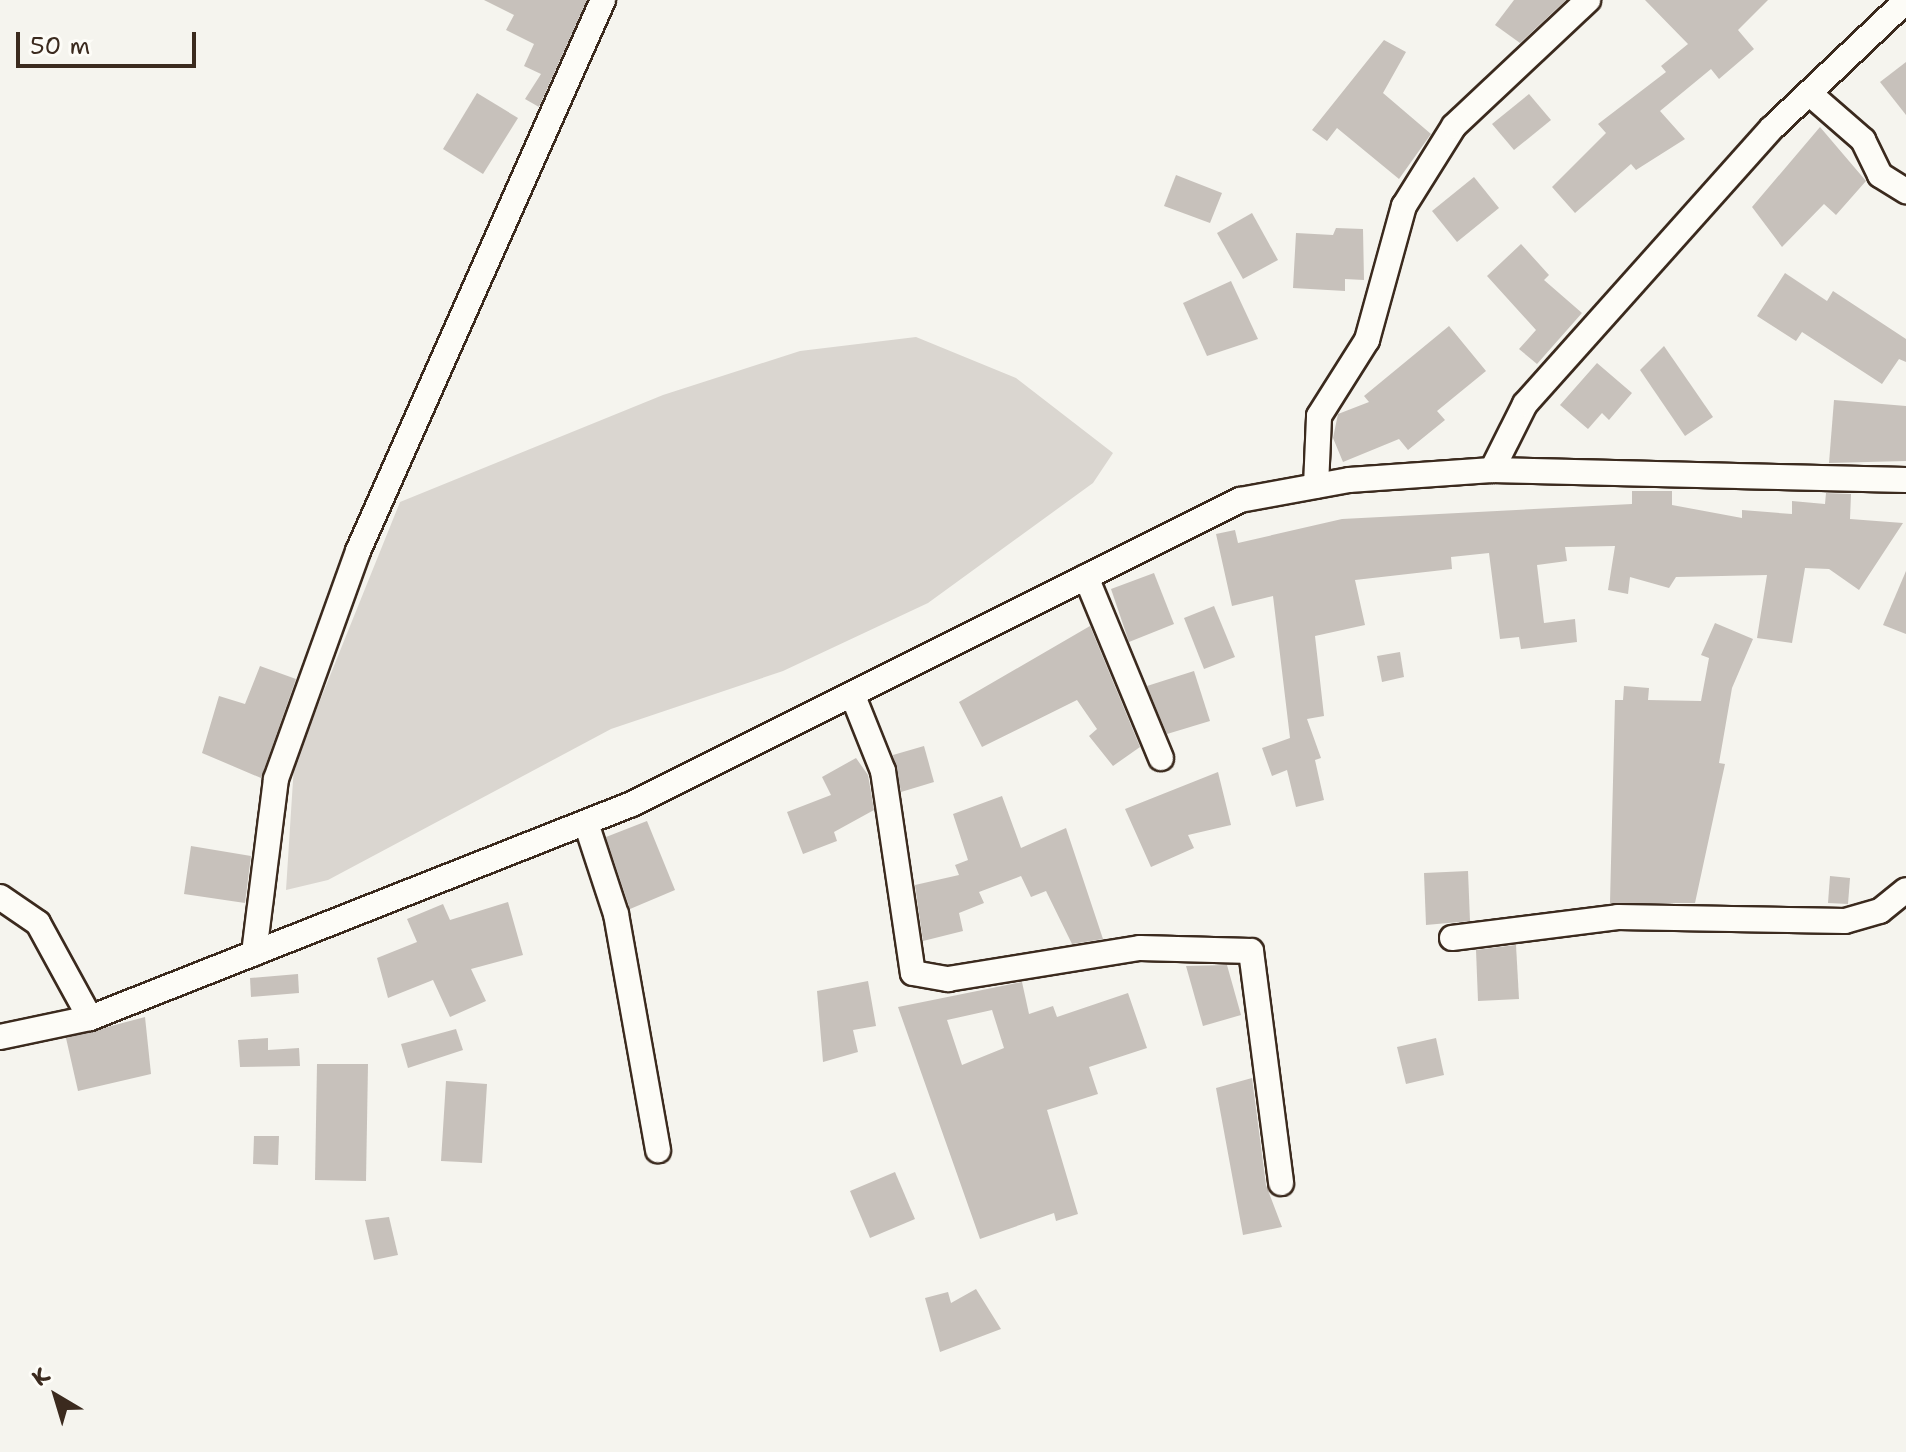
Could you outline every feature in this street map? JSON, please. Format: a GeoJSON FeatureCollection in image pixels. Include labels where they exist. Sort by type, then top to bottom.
{"type":"FeatureCollection","features":[{"type":"Feature","properties":{"kind":"street"},"geometry":{"type":"LineString","coordinates":[[254,953],[276,779],[348,579],[603,0]]}},
{"type":"Feature","properties":{"kind":"street"},"geometry":{"type":"LineString","coordinates":[[1316,486],[1319,416],[1367,340],[1404,206],[1454,126],[1582,1]]}},
{"type":"Feature","properties":{"kind":"street"},"geometry":{"type":"LineString","coordinates":[[1492,470],[1525,404],[1809,93],[1899,5]]}},
{"type":"Feature","properties":{"kind":"street"},"geometry":{"type":"LineString","coordinates":[[1809,93],[1863,140],[1880,175],[1906,191]]}},
{"type":"Feature","properties":{"kind":"street"},"geometry":{"type":"LineString","coordinates":[[0,1037],[90,1018],[586,823],[853,696],[1240,500],[1316,486],[1492,470],[1906,480]]}},
{"type":"Feature","properties":{"kind":"street"},"geometry":{"type":"LineString","coordinates":[[1086,577],[1161,758]]}},
{"type":"Feature","properties":{"kind":"street"},"geometry":{"type":"LineString","coordinates":[[853,696],[883,771],[913,973],[948,979],[1140,948],[1251,951],[1281,1183]]}},
{"type":"Feature","properties":{"kind":"street"},"geometry":{"type":"LineString","coordinates":[[586,823],[616,914],[658,1150]]}},
{"type":"Feature","properties":{"kind":"street"},"geometry":{"type":"LineString","coordinates":[[1452,938],[1618,917],[1845,921],[1880,911],[1906,890]]}},
{"type":"Feature","properties":{"kind":"street"},"geometry":{"type":"LineString","coordinates":[[0,897],[38,923],[90,1018]]}},
{"type":"Feature","properties":{"kind":"shaded area"},"geometry":{"type":"Polygon","coordinates":[[[916,337],[1016,378],[1113,453],[1093,483],[928,603],[783,671],[611,729],[328,880],[286,890],[294,765],[400,502],[663,395],[800,351],[916,337]]]}},
{"type":"Feature","properties":{"kind":"building"},"geometry":{"type":"Polygon","coordinates":[[[484,0],[587,0],[539,107],[525,99],[541,74],[524,66],[534,44],[506,30],[514,15],[484,0]]]}},
{"type":"Feature","properties":{"kind":"building"},"geometry":{"type":"Polygon","coordinates":[[[1514,0],[1566,0],[1520,43],[1495,25],[1514,0]]]}},
{"type":"Feature","properties":{"kind":"building"},"geometry":{"type":"Polygon","coordinates":[[[1645,0],[1768,0],[1738,30],[1754,49],[1719,79],[1711,69],[1660,111],[1685,139],[1636,170],[1631,164],[1575,213],[1552,187],[1606,133],[1598,124],[1666,72],[1661,66],[1688,44],[1645,0]]]}},
{"type":"Feature","properties":{"kind":"building"},"geometry":{"type":"Polygon","coordinates":[[[1384,40],[1406,52],[1383,93],[1431,134],[1399,179],[1337,128],[1327,141],[1312,130],[1384,40]]]}},
{"type":"Feature","properties":{"kind":"building"},"geometry":{"type":"Polygon","coordinates":[[[1906,62],[1906,115],[1880,82],[1906,62]]]}},
{"type":"Feature","properties":{"kind":"building"},"geometry":{"type":"Polygon","coordinates":[[[477,93],[518,118],[483,174],[443,149],[477,93]]]}},
{"type":"Feature","properties":{"kind":"building"},"geometry":{"type":"Polygon","coordinates":[[[1529,94],[1551,120],[1514,150],[1492,124],[1529,94]]]}},
{"type":"Feature","properties":{"kind":"building"},"geometry":{"type":"Polygon","coordinates":[[[1820,127],[1866,181],[1836,215],[1824,204],[1782,247],[1752,207],[1820,127]]]}},
{"type":"Feature","properties":{"kind":"building"},"geometry":{"type":"Polygon","coordinates":[[[1176,175],[1222,193],[1210,223],[1164,206],[1176,175]]]}},
{"type":"Feature","properties":{"kind":"building"},"geometry":{"type":"Polygon","coordinates":[[[1474,177],[1499,208],[1457,242],[1432,211],[1474,177]]]}},
{"type":"Feature","properties":{"kind":"building"},"geometry":{"type":"Polygon","coordinates":[[[1252,213],[1278,260],[1243,279],[1217,233],[1252,213]]]}},
{"type":"Feature","properties":{"kind":"building"},"geometry":{"type":"Polygon","coordinates":[[[1336,228],[1363,229],[1364,280],[1345,279],[1345,291],[1293,288],[1296,233],[1333,235],[1336,228]]]}},
{"type":"Feature","properties":{"kind":"building"},"geometry":{"type":"Polygon","coordinates":[[[1521,244],[1549,275],[1544,280],[1582,313],[1537,364],[1519,349],[1536,330],[1487,276],[1521,244]]]}},
{"type":"Feature","properties":{"kind":"building"},"geometry":{"type":"Polygon","coordinates":[[[1785,273],[1827,301],[1833,291],[1906,339],[1906,362],[1899,359],[1882,384],[1802,332],[1796,341],[1757,316],[1785,273]]]}},
{"type":"Feature","properties":{"kind":"building"},"geometry":{"type":"Polygon","coordinates":[[[1231,281],[1258,339],[1207,356],[1183,303],[1231,281]]]}},
{"type":"Feature","properties":{"kind":"building"},"geometry":{"type":"Polygon","coordinates":[[[1449,326],[1486,371],[1437,411],[1445,420],[1408,450],[1399,439],[1343,462],[1333,438],[1338,414],[1369,402],[1364,396],[1449,326]]]}},
{"type":"Feature","properties":{"kind":"building"},"geometry":{"type":"Polygon","coordinates":[[[1664,346],[1713,417],[1685,436],[1640,370],[1664,346]]]}},
{"type":"Feature","properties":{"kind":"building"},"geometry":{"type":"Polygon","coordinates":[[[1597,363],[1632,393],[1609,420],[1602,413],[1588,429],[1560,405],[1597,363]]]}},
{"type":"Feature","properties":{"kind":"building"},"geometry":{"type":"Polygon","coordinates":[[[1834,400],[1906,406],[1906,461],[1829,463],[1834,400]]]}},
{"type":"Feature","properties":{"kind":"building"},"geometry":{"type":"Polygon","coordinates":[[[1632,491],[1672,491],[1672,505],[1742,518],[1742,510],[1792,514],[1792,501],[1825,504],[1826,493],[1851,494],[1850,519],[1903,523],[1859,590],[1829,569],[1805,568],[1792,643],[1757,638],[1767,575],[1676,577],[1669,588],[1630,577],[1628,594],[1608,590],[1615,546],[1565,547],[1567,561],[1537,565],[1544,623],[1575,619],[1577,642],[1521,649],[1519,637],[1500,639],[1489,553],[1451,557],[1452,569],[1355,580],[1365,625],[1315,636],[1324,716],[1307,719],[1321,758],[1315,760],[1324,800],[1296,807],[1287,770],[1272,776],[1262,748],[1290,738],[1273,596],[1232,606],[1216,534],[1235,530],[1238,543],[1342,519],[1632,504],[1632,491]]]}},
{"type":"Feature","properties":{"kind":"building"},"geometry":{"type":"Polygon","coordinates":[[[1906,571],[1906,634],[1883,625],[1906,571]]]}},
{"type":"Feature","properties":{"kind":"building"},"geometry":{"type":"Polygon","coordinates":[[[1154,573],[1174,624],[1129,642],[1111,589],[1154,573]]]}},
{"type":"Feature","properties":{"kind":"building"},"geometry":{"type":"Polygon","coordinates":[[[1214,606],[1235,657],[1204,669],[1184,618],[1214,606]]]}},
{"type":"Feature","properties":{"kind":"building"},"geometry":{"type":"Polygon","coordinates":[[[1715,623],[1753,639],[1732,688],[1719,763],[1725,764],[1695,903],[1610,903],[1615,700],[1623,700],[1624,686],[1649,688],[1648,700],[1701,701],[1709,658],[1701,655],[1715,623]]]}},
{"type":"Feature","properties":{"kind":"building"},"geometry":{"type":"Polygon","coordinates":[[[1090,626],[1140,747],[1113,766],[1089,736],[1097,729],[1077,700],[982,747],[959,702],[1090,626]]]}},
{"type":"Feature","properties":{"kind":"building"},"geometry":{"type":"Polygon","coordinates":[[[1400,652],[1404,677],[1382,682],[1377,656],[1400,652]]]}},
{"type":"Feature","properties":{"kind":"building"},"geometry":{"type":"Polygon","coordinates":[[[260,666],[296,679],[261,778],[202,753],[219,696],[245,704],[260,666]]]}},
{"type":"Feature","properties":{"kind":"building"},"geometry":{"type":"Polygon","coordinates":[[[1194,671],[1210,721],[1167,734],[1147,686],[1194,671]]]}},
{"type":"Feature","properties":{"kind":"building"},"geometry":{"type":"Polygon","coordinates":[[[924,746],[934,782],[901,792],[893,755],[924,746]]]}},
{"type":"Feature","properties":{"kind":"building"},"geometry":{"type":"Polygon","coordinates":[[[856,758],[868,775],[874,810],[834,832],[837,841],[803,854],[787,812],[831,795],[822,777],[856,758]]]}},
{"type":"Feature","properties":{"kind":"building"},"geometry":{"type":"Polygon","coordinates":[[[1218,772],[1231,825],[1188,835],[1194,848],[1151,867],[1125,809],[1218,772]]]}},
{"type":"Feature","properties":{"kind":"building"},"geometry":{"type":"Polygon","coordinates":[[[1002,796],[1021,848],[1066,828],[1103,939],[1072,944],[1046,891],[1031,897],[1021,876],[979,892],[984,903],[959,913],[963,931],[923,941],[915,885],[959,875],[955,865],[968,860],[953,814],[1002,796]]]}},
{"type":"Feature","properties":{"kind":"building"},"geometry":{"type":"Polygon","coordinates":[[[647,821],[675,890],[630,909],[606,837],[647,821]]]}},
{"type":"Feature","properties":{"kind":"building"},"geometry":{"type":"Polygon","coordinates":[[[191,846],[251,856],[245,903],[184,894],[191,846]]]}},
{"type":"Feature","properties":{"kind":"building"},"geometry":{"type":"Polygon","coordinates":[[[1468,871],[1470,921],[1426,925],[1424,873],[1468,871]]]}},
{"type":"Feature","properties":{"kind":"building"},"geometry":{"type":"Polygon","coordinates":[[[1830,876],[1850,878],[1848,904],[1828,903],[1830,876]]]}},
{"type":"Feature","properties":{"kind":"building"},"geometry":{"type":"Polygon","coordinates":[[[508,902],[523,955],[471,969],[486,1001],[450,1017],[433,980],[388,998],[377,958],[417,942],[407,919],[443,904],[450,920],[508,902]]]}},
{"type":"Feature","properties":{"kind":"building"},"geometry":{"type":"Polygon","coordinates":[[[1516,945],[1519,999],[1478,1001],[1476,950],[1516,945]]]}},
{"type":"Feature","properties":{"kind":"building"},"geometry":{"type":"Polygon","coordinates":[[[1227,965],[1241,1015],[1203,1026],[1186,966],[1227,965]]]}},
{"type":"Feature","properties":{"kind":"building"},"geometry":{"type":"Polygon","coordinates":[[[298,974],[299,993],[251,997],[250,978],[298,974]]]}},
{"type":"Feature","properties":{"kind":"building"},"geometry":{"type":"Polygon","coordinates":[[[868,981],[876,1026],[853,1030],[858,1052],[823,1062],[817,991],[868,981]]]}},
{"type":"Feature","properties":{"kind":"building"},"geometry":{"type":"Polygon","coordinates":[[[1022,982],[1029,1014],[1053,1006],[1057,1017],[1128,993],[1147,1048],[1089,1067],[1098,1094],[1047,1110],[1078,1214],[1056,1221],[1054,1213],[980,1239],[898,1007],[1022,982]],[[992,1010],[947,1020],[962,1065],[1004,1048],[992,1010]]]}},
{"type":"Feature","properties":{"kind":"building"},"geometry":{"type":"Polygon","coordinates":[[[145,1017],[151,1074],[78,1091],[66,1038],[145,1017]]]}},
{"type":"Feature","properties":{"kind":"building"},"geometry":{"type":"Polygon","coordinates":[[[456,1029],[463,1050],[408,1068],[401,1044],[456,1029]]]}},
{"type":"Feature","properties":{"kind":"building"},"geometry":{"type":"Polygon","coordinates":[[[268,1038],[268,1050],[299,1048],[300,1066],[240,1067],[238,1040],[268,1038]]]}},
{"type":"Feature","properties":{"kind":"building"},"geometry":{"type":"Polygon","coordinates":[[[1436,1038],[1444,1075],[1406,1084],[1397,1047],[1436,1038]]]}},
{"type":"Feature","properties":{"kind":"building"},"geometry":{"type":"Polygon","coordinates":[[[317,1064],[368,1064],[366,1181],[315,1180],[317,1064]]]}},
{"type":"Feature","properties":{"kind":"building"},"geometry":{"type":"Polygon","coordinates":[[[1252,1078],[1266,1185],[1282,1227],[1243,1235],[1216,1088],[1252,1078]]]}},
{"type":"Feature","properties":{"kind":"building"},"geometry":{"type":"Polygon","coordinates":[[[446,1081],[487,1084],[482,1163],[441,1161],[446,1081]]]}},
{"type":"Feature","properties":{"kind":"building"},"geometry":{"type":"Polygon","coordinates":[[[254,1136],[279,1136],[278,1165],[253,1164],[254,1136]]]}},
{"type":"Feature","properties":{"kind":"building"},"geometry":{"type":"Polygon","coordinates":[[[895,1172],[915,1219],[870,1238],[850,1191],[895,1172]]]}},
{"type":"Feature","properties":{"kind":"building"},"geometry":{"type":"Polygon","coordinates":[[[389,1217],[398,1255],[374,1260],[365,1220],[389,1217]]]}},
{"type":"Feature","properties":{"kind":"building"},"geometry":{"type":"Polygon","coordinates":[[[976,1289],[1001,1329],[940,1352],[925,1298],[948,1292],[951,1303],[976,1289]]]}}]}
